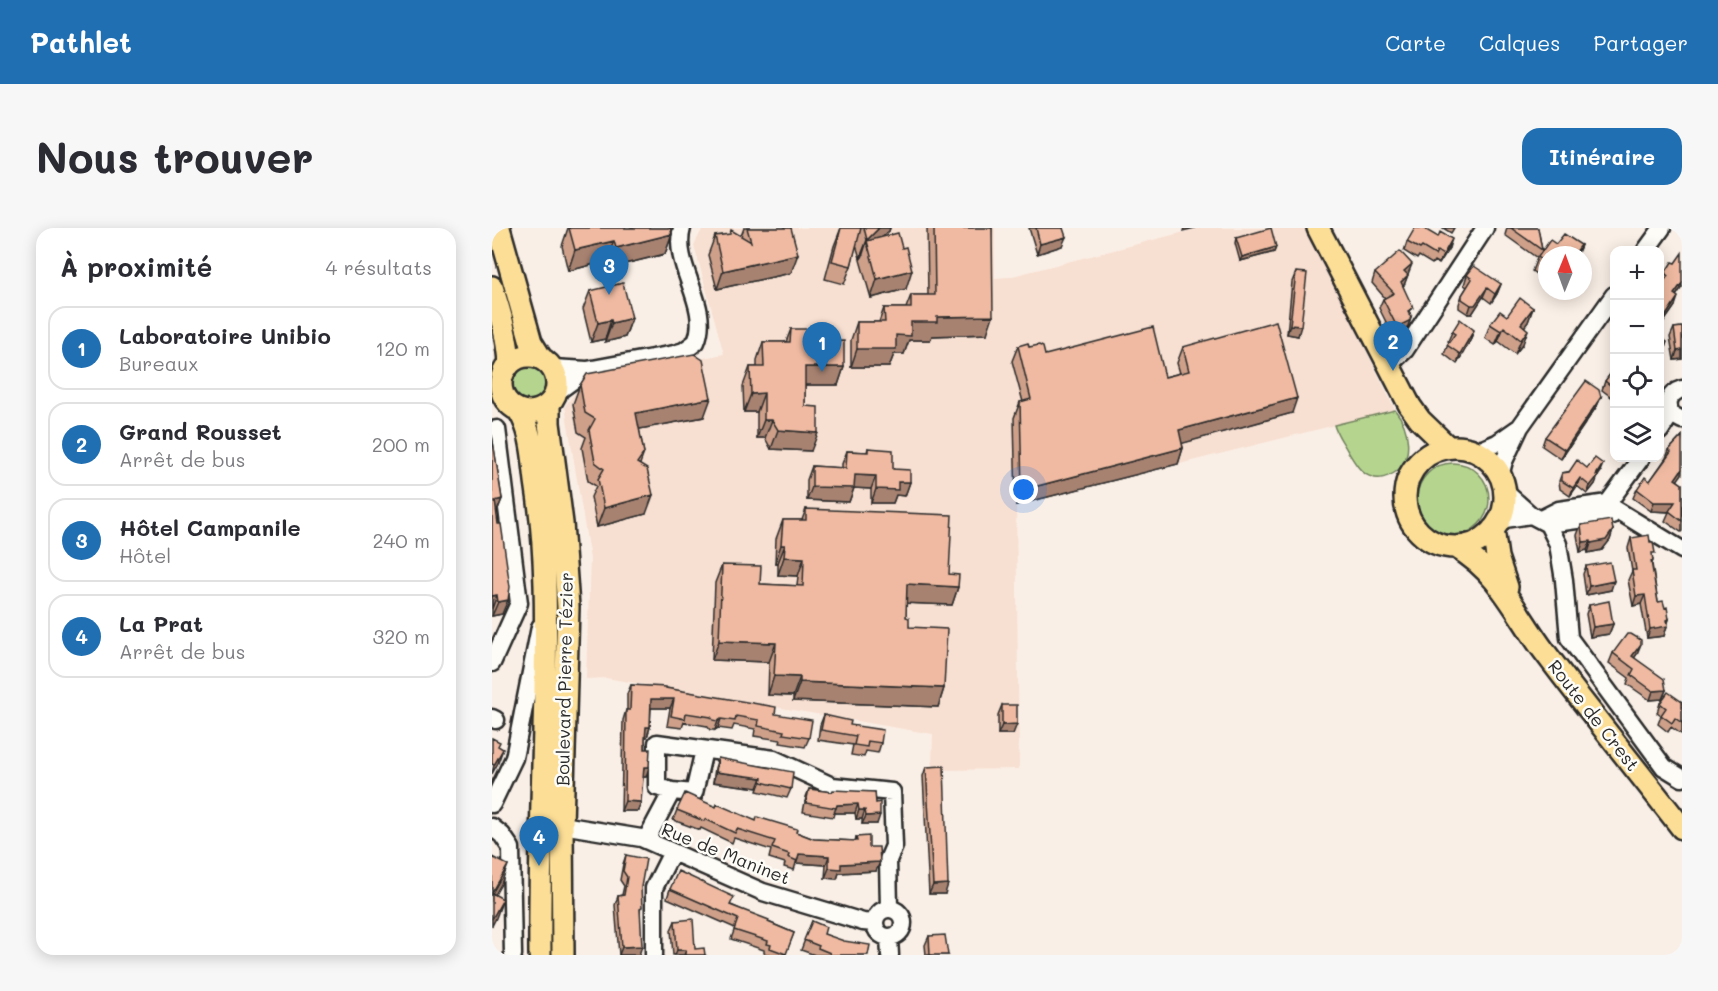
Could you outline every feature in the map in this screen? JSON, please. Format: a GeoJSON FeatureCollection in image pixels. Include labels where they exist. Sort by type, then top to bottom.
{"type":"FeatureCollection","features":[{"type":"Feature","properties":{"kind":"main road"},"geometry":{"type":"LineString","coordinates":[[492,286],[508,348],[501,372],[502,393],[506,404],[530,413],[540,410],[553,398],[556,375],[531,342],[499,228]]}},
{"type":"Feature","properties":{"kind":"main road"},"geometry":{"type":"LineString","coordinates":[[1318,228],[1410,406],[1420,420],[1448,447]]}},
{"type":"Feature","properties":{"kind":"main road"},"geometry":{"type":"LineString","coordinates":[[501,372],[524,357],[546,363]]}},
{"type":"Feature","properties":{"kind":"main road","name":"Boulevard Pierre Tézier"},"geometry":{"type":"LineString","coordinates":[[553,398],[549,423],[562,523],[568,607],[562,825],[563,955]]}},
{"type":"Feature","properties":{"kind":"main road","name":"Boulevard Pierre Tézier"},"geometry":{"type":"LineString","coordinates":[[506,404],[527,426],[544,540],[546,609],[539,866],[540,955]]}},
{"type":"Feature","properties":{"kind":"main road"},"geometry":{"type":"LineString","coordinates":[[1410,406],[1418,439],[1420,461]]}},
{"type":"Feature","properties":{"kind":"main road"},"geometry":{"type":"LineString","coordinates":[[1456,547],[1482,538],[1496,524],[1504,506],[1503,484],[1494,466],[1476,452],[1462,447],[1448,447],[1433,452],[1420,461],[1413,470],[1405,492],[1408,515],[1420,533],[1432,541],[1456,547],[1482,564],[1511,599]]}},
{"type":"Feature","properties":{"kind":"main road"},"geometry":{"type":"LineString","coordinates":[[1496,524],[1497,558],[1511,599]]}},
{"type":"Feature","properties":{"kind":"main road","name":"Route de Crest"},"geometry":{"type":"LineString","coordinates":[[1511,599],[1543,649],[1682,828]]}},
{"type":"Feature","properties":{"kind":"street"},"geometry":{"type":"LineString","coordinates":[[546,363],[587,370],[674,354],[684,351],[696,342],[700,326],[681,248],[682,228]]}},
{"type":"Feature","properties":{"kind":"street"},"geometry":{"type":"LineString","coordinates":[[1389,365],[1405,350],[1485,228]]}},
{"type":"Feature","properties":{"kind":"street"},"geometry":{"type":"LineString","coordinates":[[1649,246],[1662,228]]}},
{"type":"Feature","properties":{"kind":"street"},"geometry":{"type":"LineString","coordinates":[[1610,300],[1520,427],[1504,461],[1503,484],[1540,519],[1558,544],[1569,638],[1664,767],[1682,778]]}},
{"type":"Feature","properties":{"kind":"street"},"geometry":{"type":"LineString","coordinates":[[553,398],[587,370]]}},
{"type":"Feature","properties":{"kind":"street"},"geometry":{"type":"LineString","coordinates":[[1664,427],[1677,417],[1668,405],[1670,397],[1682,389]]}},
{"type":"Feature","properties":{"kind":"street"},"geometry":{"type":"LineString","coordinates":[[1476,452],[1497,443],[1520,427]]}},
{"type":"Feature","properties":{"kind":"street"},"geometry":{"type":"LineString","coordinates":[[492,430],[496,429],[519,603],[492,663]]}},
{"type":"Feature","properties":{"kind":"street"},"geometry":{"type":"LineString","coordinates":[[1496,524],[1612,515],[1612,506],[1639,462]]}},
{"type":"Feature","properties":{"kind":"street"},"geometry":{"type":"LineString","coordinates":[[1612,506],[1681,548]]}},
{"type":"Feature","properties":{"kind":"street"},"geometry":{"type":"LineString","coordinates":[[492,804],[514,758],[536,644],[546,609]]}},
{"type":"Feature","properties":{"kind":"street"},"geometry":{"type":"LineString","coordinates":[[704,750],[694,793],[657,787],[657,743],[774,759],[832,786],[892,792],[894,846],[888,860],[889,908]]}},
{"type":"Feature","properties":{"kind":"street"},"geometry":{"type":"LineString","coordinates":[[646,840],[672,791]]}},
{"type":"Feature","properties":{"kind":"street","name":"Rue de Maninet"},"geometry":{"type":"LineString","coordinates":[[562,825],[646,840],[763,892],[874,924]]}},
{"type":"Feature","properties":{"kind":"street"},"geometry":{"type":"LineString","coordinates":[[492,827],[502,835],[511,848],[513,955]]}},
{"type":"Feature","properties":{"kind":"street"},"geometry":{"type":"LineString","coordinates":[[654,955],[654,888],[672,852]]}},
{"type":"Feature","properties":{"kind":"street"},"geometry":{"type":"LineString","coordinates":[[889,908],[900,913],[904,923],[900,934],[890,947],[874,924],[878,913],[889,908]]}},
{"type":"Feature","properties":{"kind":"shaded area"},"geometry":{"type":"Polygon","coordinates":[[[703,228],[995,228],[995,278],[1009,277],[1200,228],[1307,228],[1395,410],[1016,505],[1019,769],[932,770],[933,734],[606,678],[586,679],[590,559],[565,406],[583,382],[724,354],[694,245],[703,228]]]}},
{"type":"Feature","properties":{"kind":"green space"},"geometry":{"type":"Polygon","coordinates":[[[529,367],[541,372],[546,384],[541,396],[529,401],[517,396],[512,384],[517,372],[529,367]]]}},
{"type":"Feature","properties":{"kind":"green space"},"geometry":{"type":"Polygon","coordinates":[[[1395,410],[1404,425],[1408,443],[1405,460],[1401,467],[1392,474],[1375,478],[1364,473],[1357,466],[1334,425],[1395,410]]]}},
{"type":"Feature","properties":{"kind":"green space"},"geometry":{"type":"Polygon","coordinates":[[[1460,463],[1479,473],[1487,485],[1489,499],[1487,513],[1479,525],[1467,533],[1446,535],[1427,525],[1419,513],[1417,492],[1427,473],[1439,465],[1460,463]]]}},
{"type":"Feature","properties":{"kind":"building"},"geometry":{"type":"Polygon","coordinates":[[[569,228],[670,228],[672,234],[616,248],[614,241],[575,250],[569,228]]]}},
{"type":"Feature","properties":{"kind":"building"},"geometry":{"type":"Polygon","coordinates":[[[747,228],[791,228],[798,254],[723,271],[715,236],[730,234],[731,230],[751,242],[747,228]]]}},
{"type":"Feature","properties":{"kind":"building"},"geometry":{"type":"Polygon","coordinates":[[[841,228],[861,228],[851,266],[832,261],[841,228]]]}},
{"type":"Feature","properties":{"kind":"building"},"geometry":{"type":"Polygon","coordinates":[[[864,228],[879,228],[867,240],[864,228]]]}},
{"type":"Feature","properties":{"kind":"building"},"geometry":{"type":"Polygon","coordinates":[[[934,228],[992,228],[993,316],[937,317],[937,322],[911,322],[911,336],[896,335],[896,349],[857,349],[857,322],[885,322],[884,308],[911,308],[911,295],[935,295],[934,228]]]}},
{"type":"Feature","properties":{"kind":"building"},"geometry":{"type":"Polygon","coordinates":[[[1036,228],[1063,228],[1066,237],[1040,244],[1036,228]]]}},
{"type":"Feature","properties":{"kind":"building"},"geometry":{"type":"Polygon","coordinates":[[[1271,228],[1276,247],[1242,257],[1236,238],[1271,228]]]}},
{"type":"Feature","properties":{"kind":"building"},"geometry":{"type":"Polygon","coordinates":[[[1415,228],[1423,228],[1438,237],[1440,232],[1452,239],[1443,255],[1437,251],[1435,255],[1407,242],[1415,228]]]}},
{"type":"Feature","properties":{"kind":"building"},"geometry":{"type":"Polygon","coordinates":[[[1511,228],[1538,228],[1541,246],[1538,247],[1511,228]]]}},
{"type":"Feature","properties":{"kind":"building"},"geometry":{"type":"Polygon","coordinates":[[[898,233],[902,248],[906,247],[912,270],[877,279],[867,241],[898,233]]]}},
{"type":"Feature","properties":{"kind":"building"},"geometry":{"type":"Polygon","coordinates":[[[1564,234],[1581,245],[1546,246],[1550,240],[1556,244],[1564,234]]]}},
{"type":"Feature","properties":{"kind":"building"},"geometry":{"type":"Polygon","coordinates":[[[1400,251],[1412,264],[1404,271],[1408,275],[1401,282],[1413,308],[1408,311],[1411,317],[1409,321],[1397,327],[1383,299],[1394,293],[1375,273],[1400,251]]]}},
{"type":"Feature","properties":{"kind":"building"},"geometry":{"type":"Polygon","coordinates":[[[1682,253],[1682,283],[1674,294],[1678,297],[1665,317],[1664,281],[1668,276],[1665,273],[1672,262],[1675,263],[1682,253]]]}},
{"type":"Feature","properties":{"kind":"building"},"geometry":{"type":"Polygon","coordinates":[[[1474,266],[1501,284],[1495,294],[1487,288],[1475,305],[1471,305],[1462,299],[1462,295],[1472,279],[1467,275],[1474,266]]]}},
{"type":"Feature","properties":{"kind":"building"},"geometry":{"type":"Polygon","coordinates":[[[1296,272],[1307,273],[1301,326],[1290,325],[1296,272]]]}},
{"type":"Feature","properties":{"kind":"building"},"geometry":{"type":"Polygon","coordinates":[[[623,283],[632,318],[612,323],[611,320],[598,323],[590,291],[623,283]]]}},
{"type":"Feature","properties":{"kind":"building"},"geometry":{"type":"Polygon","coordinates":[[[1520,298],[1533,308],[1521,324],[1528,330],[1521,340],[1504,327],[1501,331],[1490,324],[1500,311],[1507,316],[1520,298]]]}},
{"type":"Feature","properties":{"kind":"building"},"geometry":{"type":"Polygon","coordinates":[[[1460,319],[1474,330],[1460,354],[1447,345],[1455,334],[1452,332],[1460,319]]]}},
{"type":"Feature","properties":{"kind":"building"},"geometry":{"type":"Polygon","coordinates":[[[1276,321],[1297,398],[1179,430],[1183,448],[1022,490],[1020,402],[1031,399],[1018,346],[1028,343],[1029,347],[1039,345],[1043,347],[1045,355],[1153,327],[1165,377],[1189,371],[1183,347],[1276,321]]]}},
{"type":"Feature","properties":{"kind":"building"},"geometry":{"type":"Polygon","coordinates":[[[1682,327],[1682,350],[1677,351],[1674,328],[1682,327]]]}},
{"type":"Feature","properties":{"kind":"building"},"geometry":{"type":"Polygon","coordinates":[[[791,329],[817,329],[817,342],[844,341],[844,367],[805,367],[805,406],[818,407],[818,433],[778,430],[772,420],[764,420],[764,393],[751,394],[750,367],[764,367],[763,342],[790,342],[791,329]]]}},
{"type":"Feature","properties":{"kind":"building"},"geometry":{"type":"Polygon","coordinates":[[[694,354],[703,360],[711,398],[636,413],[644,453],[637,463],[647,469],[653,495],[604,508],[598,479],[604,469],[595,462],[589,430],[595,419],[585,413],[580,385],[587,374],[694,354]]]}},
{"type":"Feature","properties":{"kind":"building"},"geometry":{"type":"Polygon","coordinates":[[[1610,374],[1610,385],[1605,381],[1610,374]]]}},
{"type":"Feature","properties":{"kind":"building"},"geometry":{"type":"Polygon","coordinates":[[[1586,381],[1599,390],[1601,397],[1565,450],[1545,437],[1586,381]]]}},
{"type":"Feature","properties":{"kind":"building"},"geometry":{"type":"Polygon","coordinates":[[[492,435],[502,499],[495,501],[498,524],[501,524],[510,587],[508,600],[498,602],[497,595],[492,596],[492,435]]]}},
{"type":"Feature","properties":{"kind":"building"},"geometry":{"type":"Polygon","coordinates":[[[1682,436],[1682,469],[1675,479],[1682,484],[1682,521],[1669,511],[1675,502],[1654,502],[1637,489],[1645,477],[1650,481],[1671,452],[1669,450],[1682,436]]]}},
{"type":"Feature","properties":{"kind":"building"},"geometry":{"type":"Polygon","coordinates":[[[868,448],[893,450],[893,469],[910,470],[910,482],[898,482],[898,490],[876,489],[876,476],[855,475],[854,488],[812,487],[812,466],[846,468],[847,451],[868,452],[868,448]]]}},
{"type":"Feature","properties":{"kind":"building"},"geometry":{"type":"Polygon","coordinates":[[[1595,458],[1603,464],[1596,475],[1598,476],[1590,486],[1580,478],[1573,488],[1562,481],[1562,473],[1569,472],[1577,460],[1587,468],[1595,458]]]}},
{"type":"Feature","properties":{"kind":"building"},"geometry":{"type":"Polygon","coordinates":[[[806,509],[952,515],[949,574],[959,575],[958,587],[907,584],[906,617],[909,618],[909,627],[947,629],[944,688],[800,682],[800,677],[774,676],[776,643],[719,641],[722,565],[761,566],[760,584],[803,586],[804,558],[784,557],[785,545],[781,545],[783,520],[806,520],[806,509]]]}},
{"type":"Feature","properties":{"kind":"building"},"geometry":{"type":"Polygon","coordinates":[[[1611,520],[1613,530],[1606,540],[1583,542],[1581,525],[1611,520]]]}},
{"type":"Feature","properties":{"kind":"building"},"geometry":{"type":"Polygon","coordinates":[[[1649,535],[1655,553],[1652,553],[1653,561],[1651,561],[1658,602],[1663,601],[1665,608],[1667,607],[1669,619],[1667,620],[1668,626],[1650,629],[1645,595],[1636,596],[1632,570],[1636,570],[1631,538],[1649,535]]]}},
{"type":"Feature","properties":{"kind":"building"},"geometry":{"type":"Polygon","coordinates":[[[1610,562],[1614,581],[1589,586],[1586,566],[1610,562]]]}},
{"type":"Feature","properties":{"kind":"building"},"geometry":{"type":"Polygon","coordinates":[[[1609,601],[1613,624],[1593,627],[1589,605],[1609,601]]]}},
{"type":"Feature","properties":{"kind":"building"},"geometry":{"type":"Polygon","coordinates":[[[1627,634],[1641,640],[1641,644],[1632,656],[1664,679],[1666,690],[1653,691],[1631,675],[1634,669],[1613,653],[1627,634]]]}},
{"type":"Feature","properties":{"kind":"building"},"geometry":{"type":"Polygon","coordinates":[[[631,685],[666,687],[776,707],[775,714],[812,720],[809,738],[783,734],[784,731],[758,726],[759,720],[736,716],[735,721],[721,719],[718,721],[711,717],[686,713],[685,719],[671,716],[674,699],[651,699],[650,727],[646,727],[645,739],[645,749],[650,749],[649,767],[644,767],[641,802],[625,801],[626,710],[630,710],[631,685]]]}},
{"type":"Feature","properties":{"kind":"building"},"geometry":{"type":"Polygon","coordinates":[[[1668,692],[1682,702],[1682,723],[1675,718],[1672,723],[1661,715],[1666,708],[1660,703],[1668,692]]]}},
{"type":"Feature","properties":{"kind":"building"},"geometry":{"type":"Polygon","coordinates":[[[1002,705],[1017,705],[1017,724],[1002,725],[1002,705]]]}},
{"type":"Feature","properties":{"kind":"building"},"geometry":{"type":"Polygon","coordinates":[[[824,715],[851,721],[850,725],[883,730],[881,743],[868,741],[867,747],[854,745],[856,736],[821,730],[824,715]]]}},
{"type":"Feature","properties":{"kind":"building"},"geometry":{"type":"Polygon","coordinates":[[[492,738],[500,742],[498,746],[503,749],[494,765],[492,764],[492,738]]]}},
{"type":"Feature","properties":{"kind":"building"},"geometry":{"type":"Polygon","coordinates":[[[718,758],[793,772],[791,789],[761,782],[762,778],[716,772],[718,758]]]}},
{"type":"Feature","properties":{"kind":"building"},"geometry":{"type":"Polygon","coordinates":[[[944,766],[948,884],[933,885],[926,767],[944,766]]]}},
{"type":"Feature","properties":{"kind":"building"},"geometry":{"type":"Polygon","coordinates":[[[809,789],[832,792],[833,790],[875,792],[876,803],[880,802],[880,815],[866,816],[865,810],[859,810],[858,804],[837,805],[836,808],[806,803],[809,789]]]}},
{"type":"Feature","properties":{"kind":"building"},"geometry":{"type":"Polygon","coordinates":[[[685,793],[756,821],[757,817],[797,829],[796,832],[814,839],[857,841],[856,837],[869,836],[869,847],[879,847],[880,862],[841,864],[841,869],[829,868],[829,856],[799,854],[797,861],[788,857],[789,854],[772,848],[775,841],[737,829],[735,833],[705,819],[704,821],[677,810],[685,793]]]}},
{"type":"Feature","properties":{"kind":"building"},"geometry":{"type":"Polygon","coordinates":[[[626,855],[646,859],[641,887],[642,946],[622,947],[618,896],[624,895],[627,877],[623,871],[626,855]]]}},
{"type":"Feature","properties":{"kind":"building"},"geometry":{"type":"Polygon","coordinates":[[[492,857],[508,865],[492,893],[492,857]]]}},
{"type":"Feature","properties":{"kind":"building"},"geometry":{"type":"Polygon","coordinates":[[[678,871],[734,897],[730,905],[769,920],[768,922],[794,933],[786,954],[770,948],[768,941],[734,930],[738,919],[670,889],[678,871]]]}},
{"type":"Feature","properties":{"kind":"building"},"geometry":{"type":"Polygon","coordinates":[[[492,893],[503,899],[492,919],[492,893]]]}},
{"type":"Feature","properties":{"kind":"building"},"geometry":{"type":"Polygon","coordinates":[[[693,919],[695,949],[704,948],[705,955],[686,955],[686,950],[677,950],[675,921],[693,919]]]}},
{"type":"Feature","properties":{"kind":"building"},"geometry":{"type":"Polygon","coordinates":[[[812,921],[826,927],[824,934],[844,941],[870,945],[868,955],[829,955],[830,953],[818,948],[819,946],[804,940],[812,921]]]}},
{"type":"Feature","properties":{"kind":"building"},"geometry":{"type":"Polygon","coordinates":[[[945,935],[948,955],[930,955],[929,936],[945,935]]]}},
{"type":"Feature","properties":{"kind":"place","name":"Hôtel Campanile"},"geometry":{"type":"Point","coordinates":[609,295]}},
{"type":"Feature","properties":{"kind":"place","name":"Grand Rousset"},"geometry":{"type":"Point","coordinates":[1393,371]}},
{"type":"Feature","properties":{"kind":"place","name":"Laboratoire Unibio"},"geometry":{"type":"Point","coordinates":[822,372]}},
{"type":"Feature","properties":{"kind":"place","name":"La Prat"},"geometry":{"type":"Point","coordinates":[539,866]}}]}
